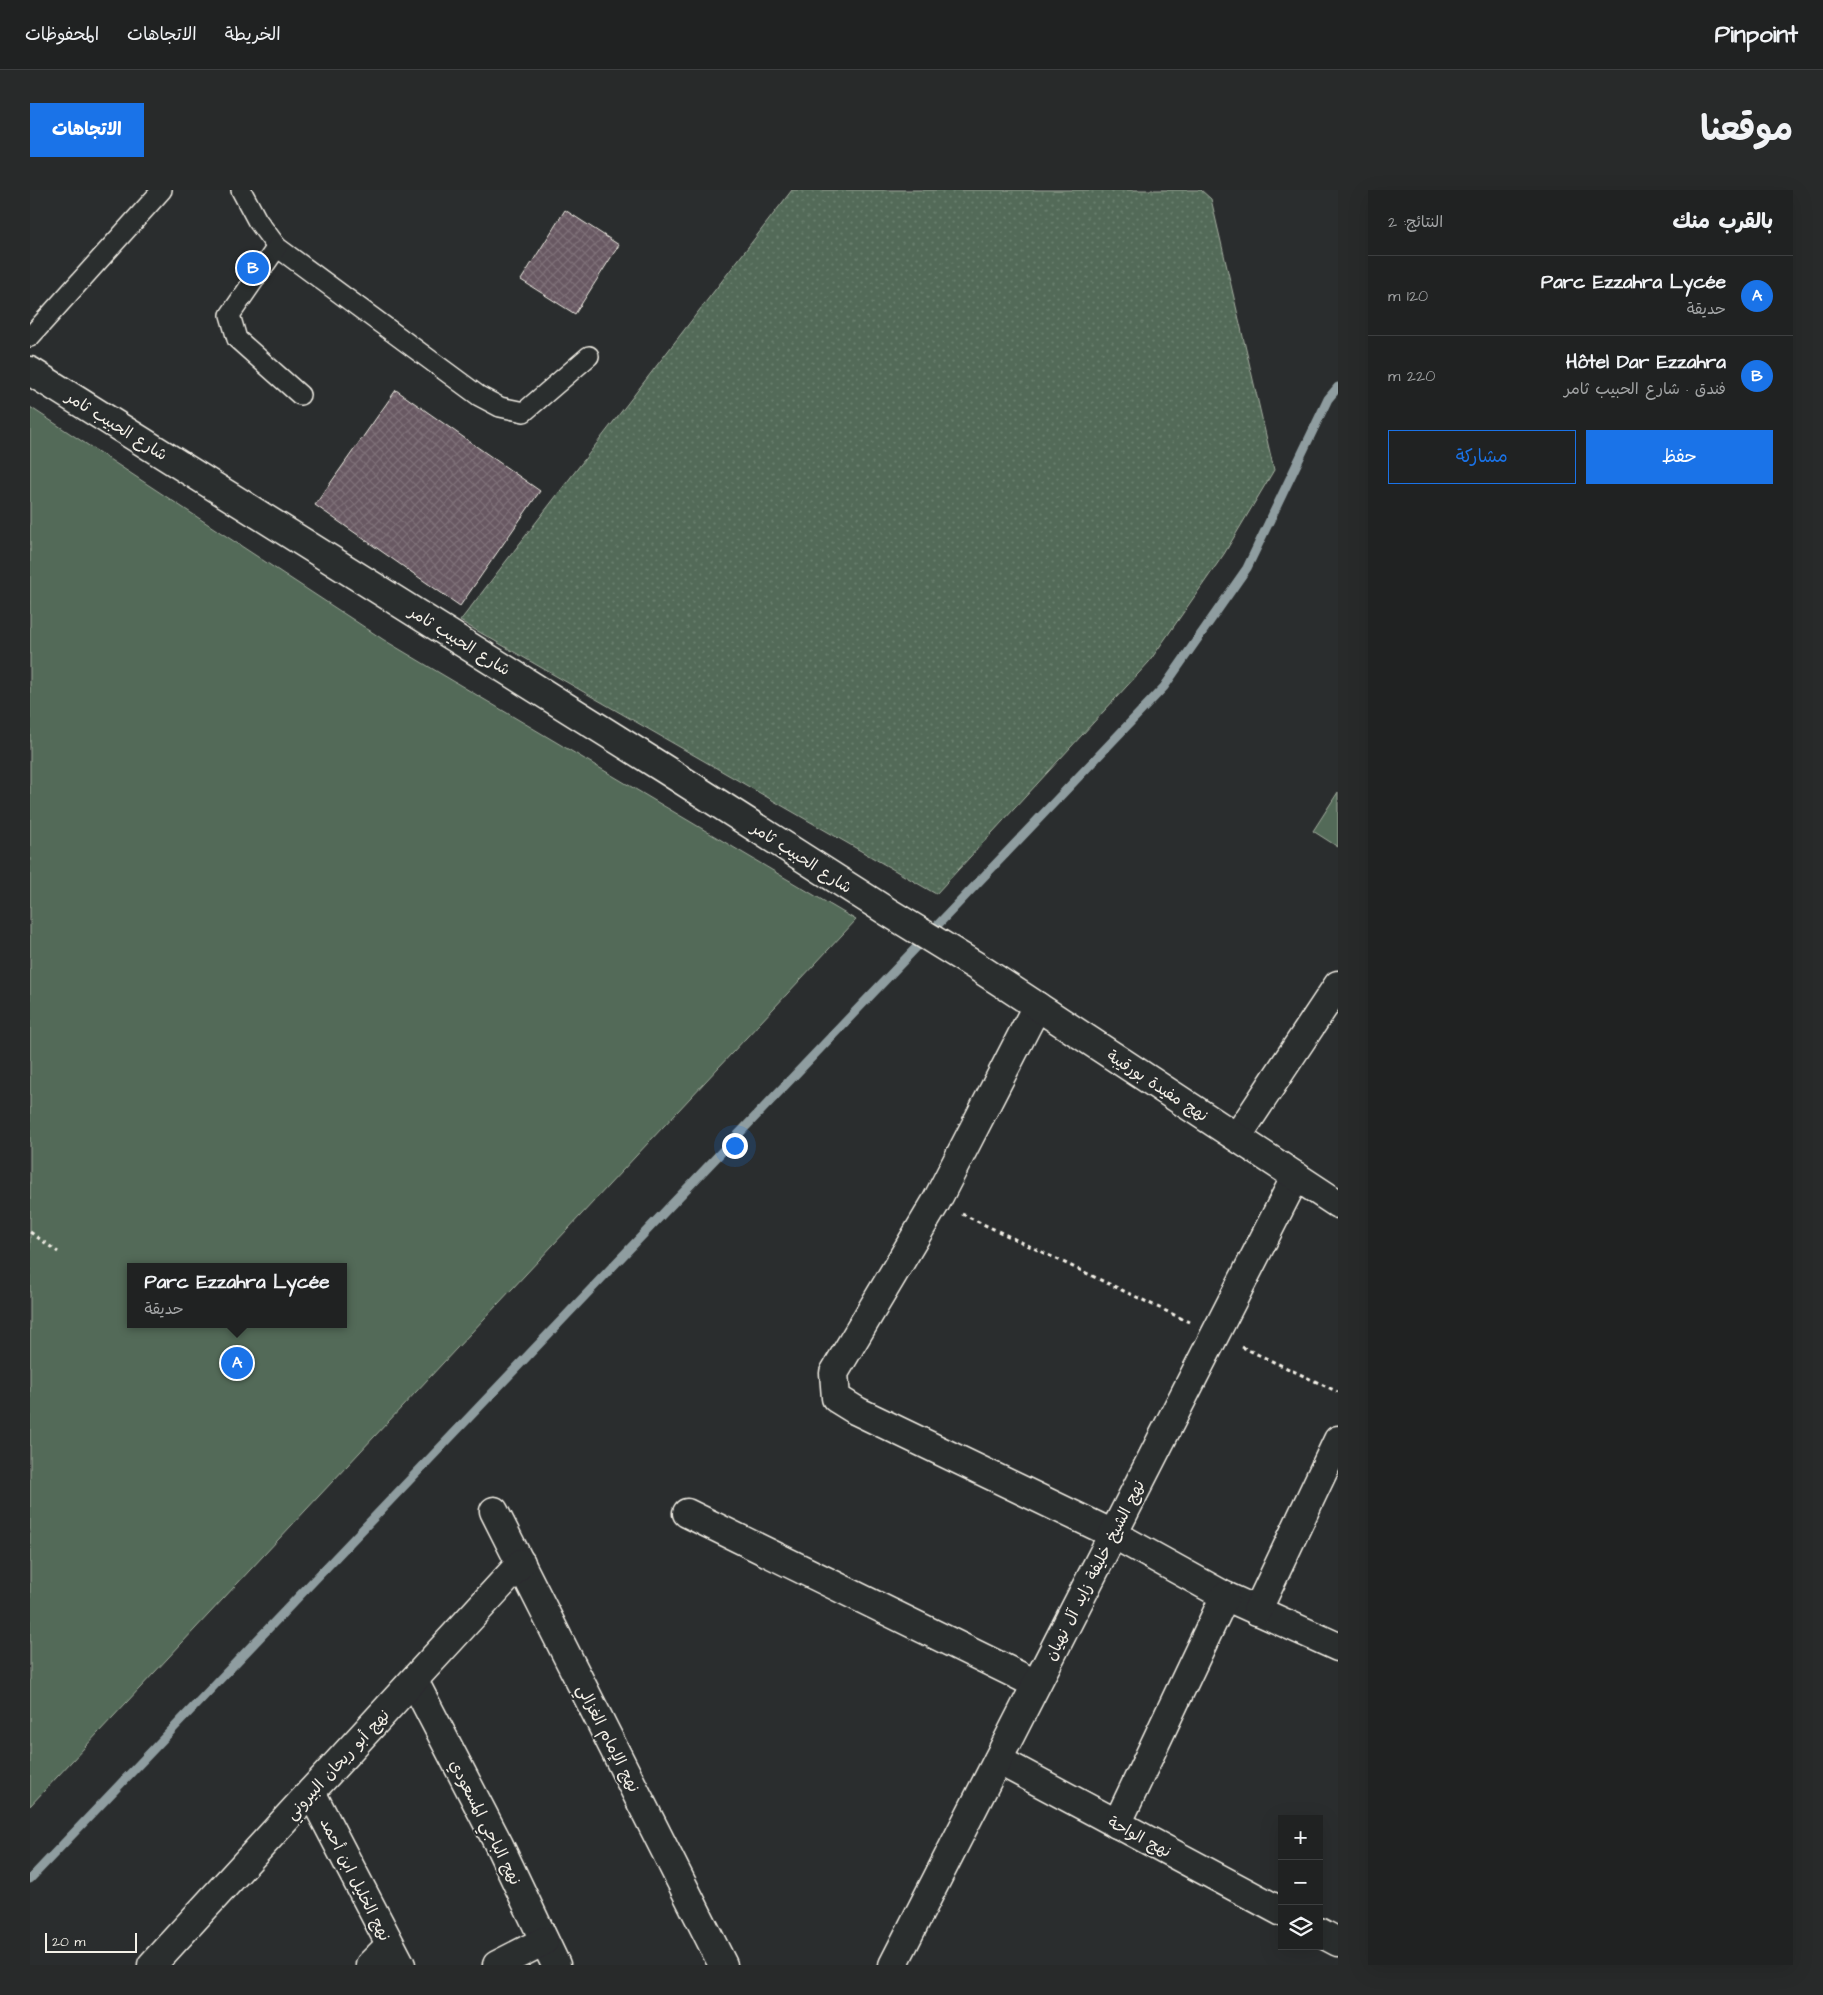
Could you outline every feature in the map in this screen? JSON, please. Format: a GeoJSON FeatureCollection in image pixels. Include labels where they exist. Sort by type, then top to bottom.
{"type":"FeatureCollection","features":[{"type":"Feature","properties":{"kind":"street","name":"شارع الحبيب ثامر"},"geometry":{"type":"LineString","coordinates":[[30,371],[976,966]]}},
{"type":"Feature","properties":{"kind":"street","name":"نهج مفيدة بورقيبة"},"geometry":{"type":"LineString","coordinates":[[976,966],[1338,1204]]}},
{"type":"Feature","properties":{"kind":"street"},"geometry":{"type":"LineString","coordinates":[[1237,1137],[1335,995]]}},
{"type":"Feature","properties":{"kind":"street"},"geometry":{"type":"LineString","coordinates":[[1037,1006],[936,1202],[834,1373],[836,1398],[857,1410],[1113,1534],[1225,1596],[1338,1647]]}},
{"type":"Feature","properties":{"kind":"street","name":"نهج الشيخ خليفة زايد آل نهيان"},"geometry":{"type":"LineString","coordinates":[[897,1964],[1036,1684],[1296,1176]]}},
{"type":"Feature","properties":{"kind":"street"},"geometry":{"type":"LineString","coordinates":[[1257,1611],[1338,1440]]}},
{"type":"Feature","properties":{"kind":"street","name":"نهج الإمام الغزالي"},"geometry":{"type":"LineString","coordinates":[[494,1511],[724,1965]]}},
{"type":"Feature","properties":{"kind":"street"},"geometry":{"type":"LineString","coordinates":[[687,1513],[1036,1684]]}},
{"type":"Feature","properties":{"kind":"street","name":"نهج أبو ريحان البيروني"},"geometry":{"type":"LineString","coordinates":[[152,1965],[520,1563]]}},
{"type":"Feature","properties":{"kind":"street"},"geometry":{"type":"LineString","coordinates":[[1117,1824],[1225,1596]]}},
{"type":"Feature","properties":{"kind":"street","name":"نهج الباجي المسعودي"},"geometry":{"type":"LineString","coordinates":[[414,1680],[499,1845],[550,1953]]}},
{"type":"Feature","properties":{"kind":"street","name":"نهج الواحة"},"geometry":{"type":"LineString","coordinates":[[998,1760],[1278,1910]]}},
{"type":"Feature","properties":{"kind":"street","name":"نهج الخليل ابن أحمد"},"geometry":{"type":"LineString","coordinates":[[311,1792],[395,1955]]}},
{"type":"Feature","properties":{"kind":"street"},"geometry":{"type":"LineString","coordinates":[[1323,1934],[1338,1942]]}},
{"type":"Feature","properties":{"kind":"street"},"geometry":{"type":"LineString","coordinates":[[497,1965],[550,1953]]}},
{"type":"Feature","properties":{"kind":"street"},"geometry":{"type":"LineString","coordinates":[[370,1965],[395,1955]]}},
{"type":"Feature","properties":{"kind":"lane"},"geometry":{"type":"LineString","coordinates":[[30,338],[162,190]]}},
{"type":"Feature","properties":{"kind":"lane"},"geometry":{"type":"LineString","coordinates":[[240,190],[257,220],[277,247],[479,396],[500,407],[524,412],[589,356]]}},
{"type":"Feature","properties":{"kind":"lane"},"geometry":{"type":"LineString","coordinates":[[277,247],[230,314],[237,338],[300,395]]}},
{"type":"Feature","properties":{"kind":"path"},"geometry":{"type":"LineString","coordinates":[[936,1202],[1338,1392]]}},
{"type":"Feature","properties":{"kind":"path"},"geometry":{"type":"LineString","coordinates":[[30,1232],[58,1252]]}},
{"type":"Feature","properties":{"kind":"green space"},"geometry":{"type":"Polygon","coordinates":[[[792,190],[1201,190],[1211,199],[1274,470],[1224,554],[1149,662],[936,894],[460,621],[792,190]]]}},
{"type":"Feature","properties":{"kind":"green space"},"geometry":{"type":"Polygon","coordinates":[[[30,407],[384,640],[856,920],[30,1806],[30,407]]]}},
{"type":"Feature","properties":{"kind":"green space"},"geometry":{"type":"Polygon","coordinates":[[[1338,792],[1338,847],[1313,831],[1338,792]]]}},
{"type":"Feature","properties":{"kind":"building"},"geometry":{"type":"Polygon","coordinates":[[[565,210],[619,245],[575,314],[521,280],[565,210]]]}},
{"type":"Feature","properties":{"kind":"building"},"geometry":{"type":"Polygon","coordinates":[[[396,390],[540,491],[460,606],[315,505],[396,390]]]}},
{"type":"Feature","properties":{"kind":"waterway"},"geometry":{"type":"LineString","coordinates":[[30,1879],[1164,687],[1247,568],[1328,399],[1338,387]]}},
{"type":"Feature","properties":{"kind":"place","name":"Hôtel Dar Ezzahra"},"geometry":{"type":"Point","coordinates":[253,268]}},
{"type":"Feature","properties":{"kind":"place","name":"Parc Ezzahra Lycée"},"geometry":{"type":"Point","coordinates":[237,1363]}}]}
